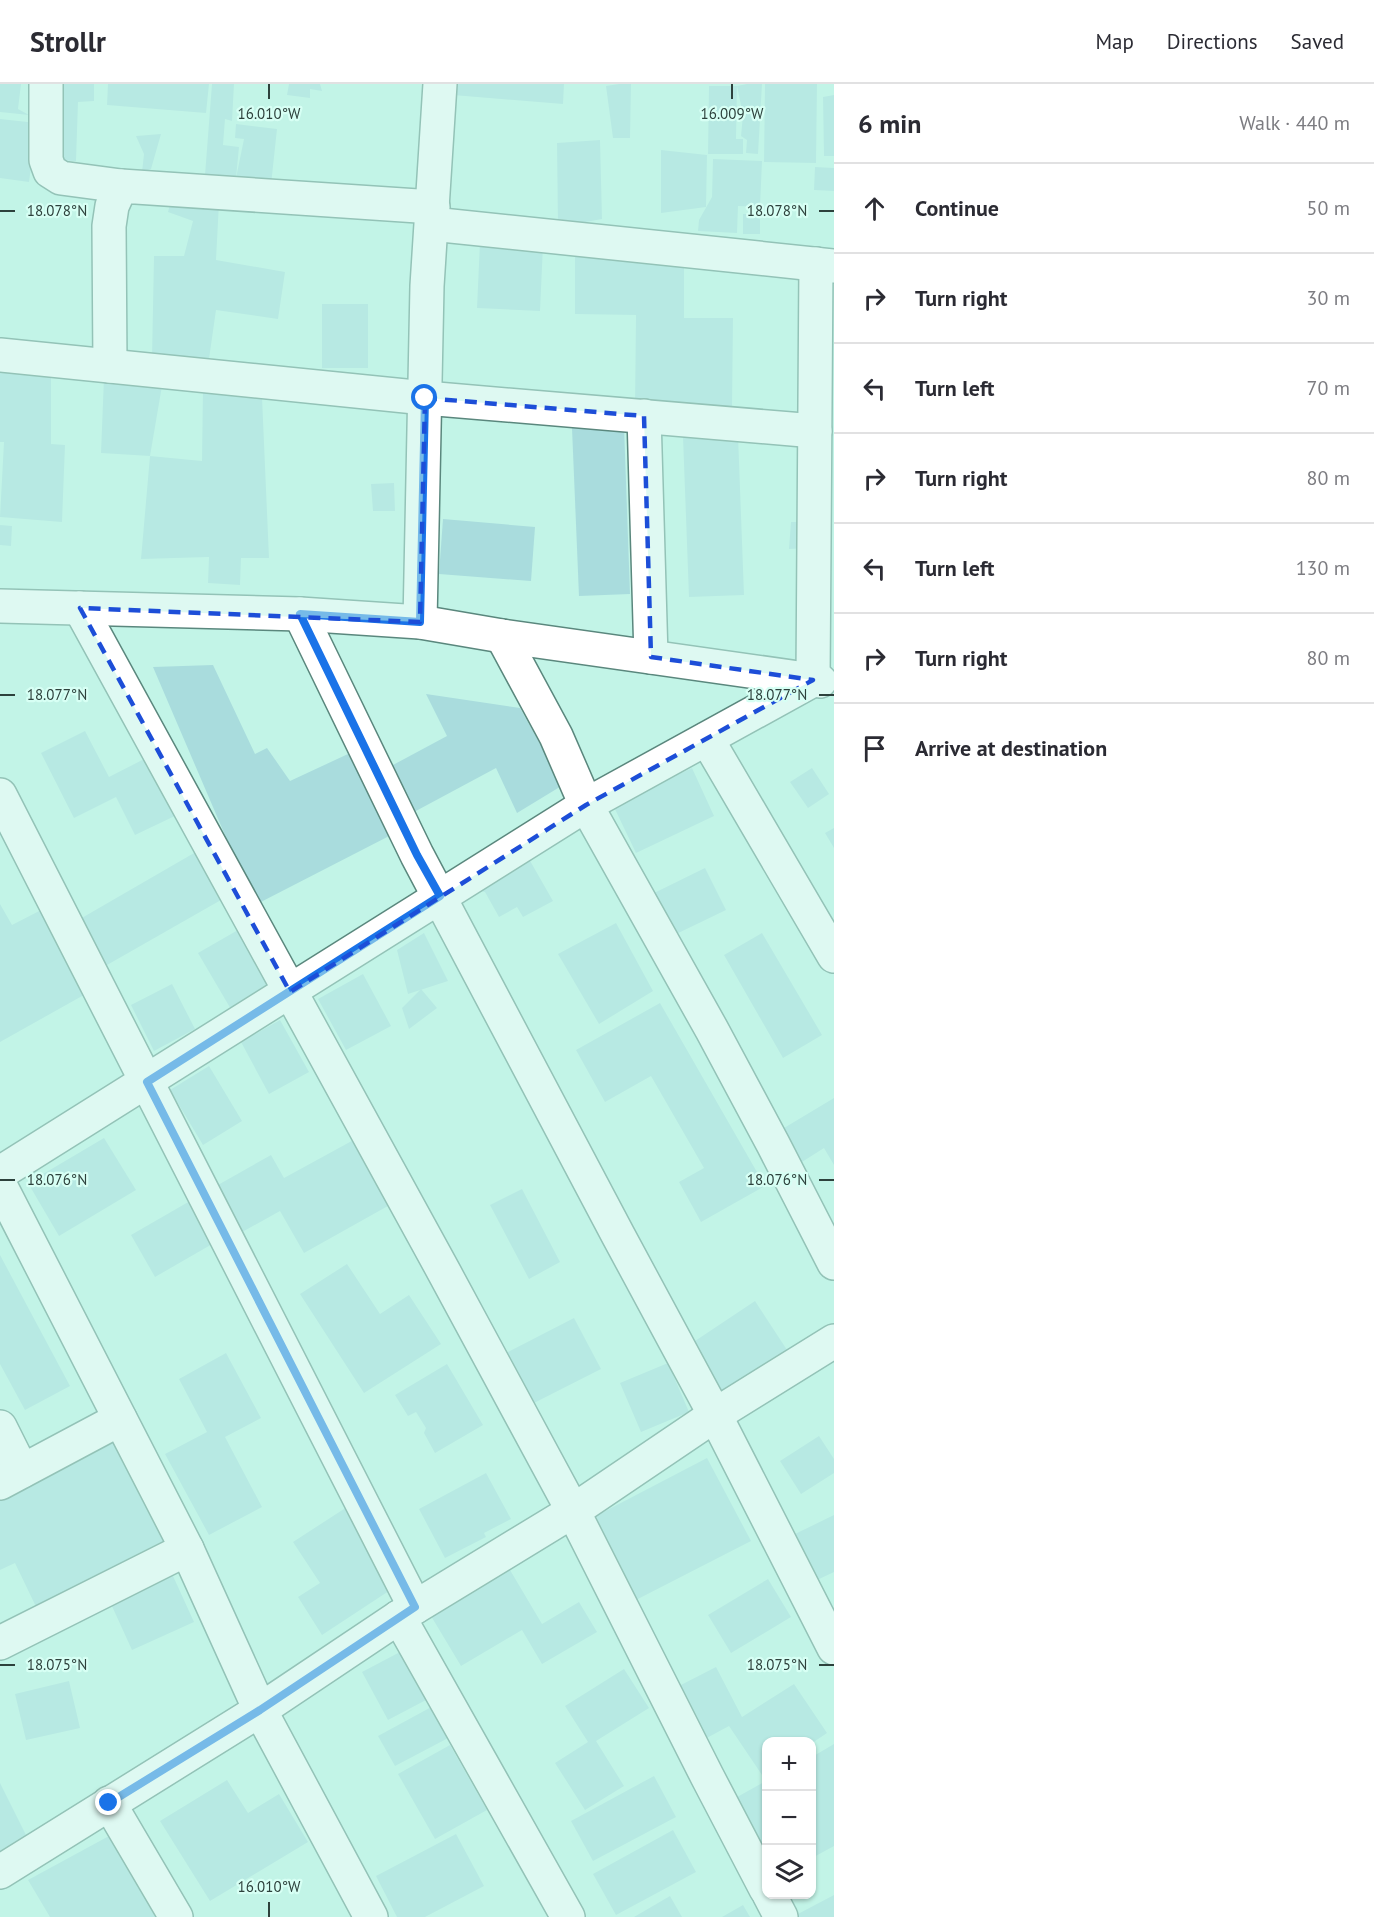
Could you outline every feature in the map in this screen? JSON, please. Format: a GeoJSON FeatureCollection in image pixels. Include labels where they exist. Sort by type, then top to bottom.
{"type":"FeatureCollection","features":[{"type":"Feature","properties":{"kind":"street"},"geometry":{"type":"LineString","coordinates":[[46,84],[46,160],[50,171],[61,178],[432,216],[825,265],[815,431],[824,681]]}},
{"type":"Feature","properties":{"kind":"street"},"geometry":{"type":"LineString","coordinates":[[420,622],[428,286],[440,84]]}},
{"type":"Feature","properties":{"kind":"street"},"geometry":{"type":"LineString","coordinates":[[110,366],[110,226],[112,206],[122,186]]}},
{"type":"Feature","properties":{"kind":"street"},"geometry":{"type":"LineString","coordinates":[[0,355],[425,398],[815,431]]}},
{"type":"Feature","properties":{"kind":"street"},"geometry":{"type":"LineString","coordinates":[[644,416],[651,657]]}},
{"type":"Feature","properties":{"kind":"street"},"geometry":{"type":"LineString","coordinates":[[0,606],[300,614],[420,622],[502,636],[824,681]]}},
{"type":"Feature","properties":{"kind":"street"},"geometry":{"type":"LineString","coordinates":[[80,608],[573,1511],[762,1881]]}},
{"type":"Feature","properties":{"kind":"street"},"geometry":{"type":"LineString","coordinates":[[300,614],[417,855],[715,1414],[834,1648]]}},
{"type":"Feature","properties":{"kind":"street"},"geometry":{"type":"LineString","coordinates":[[502,636],[556,736],[586,805],[712,1030],[834,1263]]}},
{"type":"Feature","properties":{"kind":"street"},"geometry":{"type":"LineString","coordinates":[[0,1173],[586,805],[706,739],[824,681]]}},
{"type":"Feature","properties":{"kind":"street"},"geometry":{"type":"LineString","coordinates":[[706,739],[834,956]]}},
{"type":"Feature","properties":{"kind":"street"},"geometry":{"type":"LineString","coordinates":[[1,799],[147,1082],[407,1612],[568,1917]]}},
{"type":"Feature","properties":{"kind":"street"},"geometry":{"type":"LineString","coordinates":[[0,1185],[187,1549],[260,1710],[371,1917]]}},
{"type":"Feature","properties":{"kind":"street"},"geometry":{"type":"LineString","coordinates":[[0,1872],[260,1710],[407,1612],[573,1511],[715,1414],[834,1341]]}},
{"type":"Feature","properties":{"kind":"street"},"geometry":{"type":"LineString","coordinates":[[0,1427],[11,1477],[120,1419]]}},
{"type":"Feature","properties":{"kind":"street"},"geometry":{"type":"LineString","coordinates":[[0,1643],[187,1549]]}},
{"type":"Feature","properties":{"kind":"street"},"geometry":{"type":"LineString","coordinates":[[109,1803],[176,1917]]}},
{"type":"Feature","properties":{"kind":"street"},"geometry":{"type":"LineString","coordinates":[[772,1899],[781,1917]]}},
{"type":"Feature","properties":{"kind":"highlighted area"},"geometry":{"type":"Polygon","coordinates":[[[425,398],[644,416],[651,657],[813,680],[586,805],[290,992],[80,608],[420,622],[425,398]]]}},
{"type":"Feature","properties":{"kind":"building"},"geometry":{"type":"Polygon","coordinates":[[[0,84],[21,84],[18,109],[29,115],[0,112],[0,84]]]}},
{"type":"Feature","properties":{"kind":"building"},"geometry":{"type":"Polygon","coordinates":[[[57,84],[94,84],[94,101],[78,102],[76,161],[54,160],[57,84]]]}},
{"type":"Feature","properties":{"kind":"building"},"geometry":{"type":"Polygon","coordinates":[[[108,84],[209,84],[206,113],[107,105],[108,84]]]}},
{"type":"Feature","properties":{"kind":"building"},"geometry":{"type":"Polygon","coordinates":[[[212,84],[234,84],[232,121],[225,119],[223,145],[239,147],[236,178],[205,175],[212,84]]]}},
{"type":"Feature","properties":{"kind":"building"},"geometry":{"type":"Polygon","coordinates":[[[289,84],[320,84],[322,91],[310,89],[310,98],[287,95],[289,84]]]}},
{"type":"Feature","properties":{"kind":"building"},"geometry":{"type":"Polygon","coordinates":[[[454,84],[564,84],[563,104],[453,95],[454,84]]]}},
{"type":"Feature","properties":{"kind":"building"},"geometry":{"type":"Polygon","coordinates":[[[631,84],[630,138],[613,138],[606,86],[631,84]]]}},
{"type":"Feature","properties":{"kind":"building"},"geometry":{"type":"Polygon","coordinates":[[[762,84],[758,154],[746,153],[747,140],[741,136],[743,115],[737,86],[762,84]]]}},
{"type":"Feature","properties":{"kind":"building"},"geometry":{"type":"Polygon","coordinates":[[[765,84],[817,84],[816,163],[764,162],[765,84]]]}},
{"type":"Feature","properties":{"kind":"building"},"geometry":{"type":"Polygon","coordinates":[[[709,86],[737,86],[736,139],[743,139],[743,154],[708,154],[709,86]]]}},
{"type":"Feature","properties":{"kind":"building"},"geometry":{"type":"Polygon","coordinates":[[[834,95],[834,156],[824,156],[823,97],[834,95]]]}},
{"type":"Feature","properties":{"kind":"building"},"geometry":{"type":"Polygon","coordinates":[[[0,119],[37,123],[29,182],[0,178],[0,119]]]}},
{"type":"Feature","properties":{"kind":"building"},"geometry":{"type":"Polygon","coordinates":[[[236,124],[277,129],[271,185],[236,178],[244,139],[235,138],[236,124]]]}},
{"type":"Feature","properties":{"kind":"building"},"geometry":{"type":"Polygon","coordinates":[[[161,134],[151,169],[142,172],[144,154],[136,136],[161,134]]]}},
{"type":"Feature","properties":{"kind":"building"},"geometry":{"type":"Polygon","coordinates":[[[600,140],[602,219],[558,227],[557,143],[600,140]]]}},
{"type":"Feature","properties":{"kind":"building"},"geometry":{"type":"Polygon","coordinates":[[[661,150],[707,155],[706,207],[661,213],[661,150]]]}},
{"type":"Feature","properties":{"kind":"building"},"geometry":{"type":"Polygon","coordinates":[[[713,159],[762,161],[760,207],[738,206],[737,233],[698,231],[699,220],[712,197],[713,159]]]}},
{"type":"Feature","properties":{"kind":"building"},"geometry":{"type":"Polygon","coordinates":[[[815,167],[834,168],[834,191],[814,190],[815,167]]]}},
{"type":"Feature","properties":{"kind":"building"},"geometry":{"type":"Polygon","coordinates":[[[172,197],[219,203],[216,260],[285,272],[278,319],[216,310],[208,366],[152,358],[154,256],[184,256],[193,221],[168,212],[172,197]]]}},
{"type":"Feature","properties":{"kind":"building"},"geometry":{"type":"Polygon","coordinates":[[[743,214],[760,214],[760,234],[743,234],[743,214]]]}},
{"type":"Feature","properties":{"kind":"building"},"geometry":{"type":"Polygon","coordinates":[[[480,242],[543,245],[540,311],[477,308],[480,242]]]}},
{"type":"Feature","properties":{"kind":"building"},"geometry":{"type":"Polygon","coordinates":[[[575,250],[684,251],[684,318],[733,318],[732,408],[635,407],[636,315],[575,314],[575,250]]]}},
{"type":"Feature","properties":{"kind":"building"},"geometry":{"type":"Polygon","coordinates":[[[322,304],[368,304],[368,368],[322,368],[322,304]]]}},
{"type":"Feature","properties":{"kind":"building"},"geometry":{"type":"Polygon","coordinates":[[[0,362],[51,368],[51,444],[65,445],[62,522],[0,517],[4,442],[0,442],[0,362]]]}},
{"type":"Feature","properties":{"kind":"building"},"geometry":{"type":"Polygon","coordinates":[[[104,377],[163,380],[150,456],[101,453],[104,377]]]}},
{"type":"Feature","properties":{"kind":"building"},"geometry":{"type":"Polygon","coordinates":[[[203,388],[262,397],[269,558],[241,558],[240,585],[208,583],[209,557],[141,559],[150,456],[202,461],[203,388]]]}},
{"type":"Feature","properties":{"kind":"building"},"geometry":{"type":"Polygon","coordinates":[[[624,426],[630,594],[579,596],[572,428],[624,426]]]}},
{"type":"Feature","properties":{"kind":"building"},"geometry":{"type":"Polygon","coordinates":[[[738,435],[744,595],[689,597],[683,437],[738,435]]]}},
{"type":"Feature","properties":{"kind":"building"},"geometry":{"type":"Polygon","coordinates":[[[394,483],[395,511],[373,511],[371,484],[394,483]]]}},
{"type":"Feature","properties":{"kind":"building"},"geometry":{"type":"Polygon","coordinates":[[[443,519],[535,527],[531,581],[439,574],[443,519]]]}},
{"type":"Feature","properties":{"kind":"building"},"geometry":{"type":"Polygon","coordinates":[[[791,522],[810,522],[811,548],[789,549],[791,522]]]}},
{"type":"Feature","properties":{"kind":"building"},"geometry":{"type":"Polygon","coordinates":[[[0,525],[12,526],[11,546],[0,545],[0,525]]]}},
{"type":"Feature","properties":{"kind":"building"},"geometry":{"type":"Polygon","coordinates":[[[213,665],[255,754],[267,748],[290,781],[348,754],[395,833],[255,905],[153,667],[213,665]]]}},
{"type":"Feature","properties":{"kind":"building"},"geometry":{"type":"Polygon","coordinates":[[[426,694],[520,708],[563,785],[517,813],[496,768],[414,812],[393,765],[447,736],[426,694]]]}},
{"type":"Feature","properties":{"kind":"building"},"geometry":{"type":"Polygon","coordinates":[[[85,731],[109,777],[150,756],[179,814],[135,835],[116,797],[74,818],[41,753],[85,731]]]}},
{"type":"Feature","properties":{"kind":"building"},"geometry":{"type":"Polygon","coordinates":[[[692,768],[714,816],[636,853],[613,805],[692,768]]]}},
{"type":"Feature","properties":{"kind":"building"},"geometry":{"type":"Polygon","coordinates":[[[812,768],[829,794],[808,808],[790,782],[812,768]]]}},
{"type":"Feature","properties":{"kind":"building"},"geometry":{"type":"Polygon","coordinates":[[[834,828],[834,848],[825,833],[834,828]]]}},
{"type":"Feature","properties":{"kind":"building"},"geometry":{"type":"Polygon","coordinates":[[[201,849],[228,896],[107,965],[80,919],[201,849]]]}},
{"type":"Feature","properties":{"kind":"building"},"geometry":{"type":"Polygon","coordinates":[[[529,859],[553,901],[523,917],[517,907],[499,917],[485,892],[472,889],[529,859]]]}},
{"type":"Feature","properties":{"kind":"building"},"geometry":{"type":"Polygon","coordinates":[[[705,868],[726,910],[670,937],[650,895],[705,868]]]}},
{"type":"Feature","properties":{"kind":"building"},"geometry":{"type":"Polygon","coordinates":[[[0,904],[12,925],[45,908],[91,991],[0,1042],[0,904]]]}},
{"type":"Feature","properties":{"kind":"building"},"geometry":{"type":"Polygon","coordinates":[[[616,923],[653,991],[599,1024],[558,954],[616,923]]]}},
{"type":"Feature","properties":{"kind":"building"},"geometry":{"type":"Polygon","coordinates":[[[238,930],[272,988],[232,1011],[198,953],[238,930]]]}},
{"type":"Feature","properties":{"kind":"building"},"geometry":{"type":"Polygon","coordinates":[[[424,933],[448,981],[408,994],[397,950],[424,933]]]}},
{"type":"Feature","properties":{"kind":"building"},"geometry":{"type":"Polygon","coordinates":[[[762,933],[822,1035],[783,1058],[724,955],[762,933]]]}},
{"type":"Feature","properties":{"kind":"building"},"geometry":{"type":"Polygon","coordinates":[[[363,974],[391,1026],[346,1050],[318,999],[363,974]]]}},
{"type":"Feature","properties":{"kind":"building"},"geometry":{"type":"Polygon","coordinates":[[[172,984],[195,1029],[154,1051],[131,1005],[172,984]]]}},
{"type":"Feature","properties":{"kind":"building"},"geometry":{"type":"Polygon","coordinates":[[[421,989],[437,1008],[409,1029],[402,1008],[421,989]]]}},
{"type":"Feature","properties":{"kind":"building"},"geometry":{"type":"Polygon","coordinates":[[[660,1003],[765,1186],[701,1222],[679,1182],[704,1168],[651,1076],[605,1102],[576,1050],[660,1003]]]}},
{"type":"Feature","properties":{"kind":"building"},"geometry":{"type":"Polygon","coordinates":[[[280,1020],[309,1072],[269,1094],[241,1042],[280,1020]]]}},
{"type":"Feature","properties":{"kind":"building"},"geometry":{"type":"Polygon","coordinates":[[[209,1066],[242,1121],[203,1145],[170,1090],[209,1066]]]}},
{"type":"Feature","properties":{"kind":"building"},"geometry":{"type":"Polygon","coordinates":[[[834,1098],[834,1165],[824,1148],[794,1167],[774,1134],[834,1098]]]}},
{"type":"Feature","properties":{"kind":"building"},"geometry":{"type":"Polygon","coordinates":[[[359,1137],[395,1202],[304,1253],[280,1211],[235,1236],[209,1190],[271,1155],[284,1178],[359,1137]]]}},
{"type":"Feature","properties":{"kind":"building"},"geometry":{"type":"Polygon","coordinates":[[[104,1138],[136,1190],[59,1236],[28,1183],[104,1138]]]}},
{"type":"Feature","properties":{"kind":"building"},"geometry":{"type":"Polygon","coordinates":[[[522,1189],[560,1262],[529,1279],[490,1205],[522,1189]]]}},
{"type":"Feature","properties":{"kind":"building"},"geometry":{"type":"Polygon","coordinates":[[[190,1201],[214,1243],[155,1277],[131,1235],[190,1201]]]}},
{"type":"Feature","properties":{"kind":"building"},"geometry":{"type":"Polygon","coordinates":[[[0,1255],[70,1386],[25,1410],[0,1364],[0,1255]]]}},
{"type":"Feature","properties":{"kind":"building"},"geometry":{"type":"Polygon","coordinates":[[[347,1264],[380,1314],[409,1295],[441,1344],[364,1393],[300,1294],[347,1264]]]}},
{"type":"Feature","properties":{"kind":"building"},"geometry":{"type":"Polygon","coordinates":[[[755,1301],[791,1356],[725,1399],[689,1345],[755,1301]]]}},
{"type":"Feature","properties":{"kind":"building"},"geometry":{"type":"Polygon","coordinates":[[[574,1318],[601,1369],[532,1404],[506,1353],[574,1318]]]}},
{"type":"Feature","properties":{"kind":"building"},"geometry":{"type":"Polygon","coordinates":[[[226,1353],[261,1418],[225,1437],[262,1507],[209,1535],[165,1454],[207,1432],[179,1379],[226,1353]]]}},
{"type":"Feature","properties":{"kind":"building"},"geometry":{"type":"Polygon","coordinates":[[[668,1363],[689,1412],[641,1432],[620,1383],[668,1363]]]}},
{"type":"Feature","properties":{"kind":"building"},"geometry":{"type":"Polygon","coordinates":[[[447,1364],[483,1425],[435,1453],[424,1433],[426,1428],[416,1412],[408,1416],[395,1395],[447,1364]]]}},
{"type":"Feature","properties":{"kind":"building"},"geometry":{"type":"Polygon","coordinates":[[[819,1436],[834,1459],[834,1473],[801,1494],[780,1461],[819,1436]]]}},
{"type":"Feature","properties":{"kind":"building"},"geometry":{"type":"Polygon","coordinates":[[[117,1437],[166,1545],[40,1615],[15,1563],[0,1570],[0,1493],[117,1437]]]}},
{"type":"Feature","properties":{"kind":"building"},"geometry":{"type":"Polygon","coordinates":[[[707,1458],[751,1541],[632,1602],[592,1518],[707,1458]]]}},
{"type":"Feature","properties":{"kind":"building"},"geometry":{"type":"Polygon","coordinates":[[[486,1473],[511,1519],[484,1533],[486,1537],[445,1558],[419,1509],[486,1473]]]}},
{"type":"Feature","properties":{"kind":"building"},"geometry":{"type":"Polygon","coordinates":[[[347,1507],[398,1585],[322,1635],[298,1597],[320,1583],[293,1542],[347,1507]]]}},
{"type":"Feature","properties":{"kind":"building"},"geometry":{"type":"Polygon","coordinates":[[[834,1515],[834,1572],[817,1580],[795,1534],[834,1515]]]}},
{"type":"Feature","properties":{"kind":"building"},"geometry":{"type":"Polygon","coordinates":[[[510,1570],[542,1624],[579,1602],[597,1632],[542,1664],[522,1630],[461,1666],[431,1616],[510,1570]]]}},
{"type":"Feature","properties":{"kind":"building"},"geometry":{"type":"Polygon","coordinates":[[[173,1576],[194,1622],[132,1650],[111,1604],[173,1576]]]}},
{"type":"Feature","properties":{"kind":"building"},"geometry":{"type":"Polygon","coordinates":[[[768,1579],[791,1617],[731,1653],[708,1615],[768,1579]]]}},
{"type":"Feature","properties":{"kind":"building"},"geometry":{"type":"Polygon","coordinates":[[[400,1652],[426,1700],[388,1720],[362,1672],[400,1652]]]}},
{"type":"Feature","properties":{"kind":"building"},"geometry":{"type":"Polygon","coordinates":[[[716,1667],[742,1717],[794,1684],[827,1733],[816,1740],[816,1737],[762,1737],[762,1775],[729,1726],[703,1740],[675,1688],[716,1667]]]}},
{"type":"Feature","properties":{"kind":"building"},"geometry":{"type":"Polygon","coordinates":[[[624,1669],[649,1708],[596,1741],[624,1786],[585,1810],[555,1763],[588,1742],[565,1706],[624,1669]]]}},
{"type":"Feature","properties":{"kind":"building"},"geometry":{"type":"Polygon","coordinates":[[[69,1681],[80,1728],[26,1740],[15,1694],[69,1681]]]}},
{"type":"Feature","properties":{"kind":"building"},"geometry":{"type":"Polygon","coordinates":[[[435,1705],[452,1736],[395,1766],[378,1736],[435,1705]]]}},
{"type":"Feature","properties":{"kind":"building"},"geometry":{"type":"Polygon","coordinates":[[[834,1744],[834,1846],[816,1856],[816,1791],[816,1755],[834,1744]]]}},
{"type":"Feature","properties":{"kind":"building"},"geometry":{"type":"Polygon","coordinates":[[[450,1745],[487,1810],[435,1839],[398,1774],[450,1745]]]}},
{"type":"Feature","properties":{"kind":"building"},"geometry":{"type":"Polygon","coordinates":[[[654,1776],[676,1817],[593,1861],[571,1821],[654,1776]]]}},
{"type":"Feature","properties":{"kind":"building"},"geometry":{"type":"Polygon","coordinates":[[[227,1780],[248,1813],[279,1794],[308,1842],[210,1901],[160,1821],[227,1780]]]}},
{"type":"Feature","properties":{"kind":"building"},"geometry":{"type":"Polygon","coordinates":[[[0,1783],[27,1837],[0,1859],[0,1783]]]}},
{"type":"Feature","properties":{"kind":"building"},"geometry":{"type":"Polygon","coordinates":[[[762,1783],[762,1861],[730,1801],[762,1783]]]}},
{"type":"Feature","properties":{"kind":"building"},"geometry":{"type":"Polygon","coordinates":[[[673,1830],[696,1872],[616,1915],[593,1874],[673,1830]]]}},
{"type":"Feature","properties":{"kind":"building"},"geometry":{"type":"Polygon","coordinates":[[[456,1834],[484,1886],[425,1917],[397,1917],[376,1876],[456,1834]]]}},
{"type":"Feature","properties":{"kind":"building"},"geometry":{"type":"Polygon","coordinates":[[[109,1836],[159,1917],[50,1917],[28,1880],[109,1836]]]}},
{"type":"Feature","properties":{"kind":"building"},"geometry":{"type":"Polygon","coordinates":[[[834,1895],[834,1917],[797,1917],[796,1915],[834,1895]]]}},
{"type":"Feature","properties":{"kind":"building"},"geometry":{"type":"Polygon","coordinates":[[[670,1896],[682,1917],[634,1917],[670,1896]]]}},
{"type":"Feature","properties":{"kind":"building"},"geometry":{"type":"Polygon","coordinates":[[[743,1905],[750,1917],[722,1917],[743,1905]]]}},
{"type":"Feature","properties":{"kind":"route"},"geometry":{"type":"LineString","coordinates":[[109,1803],[260,1710],[415,1607],[147,1082],[440,896],[417,855],[300,614],[420,622],[425,398]]}}]}
